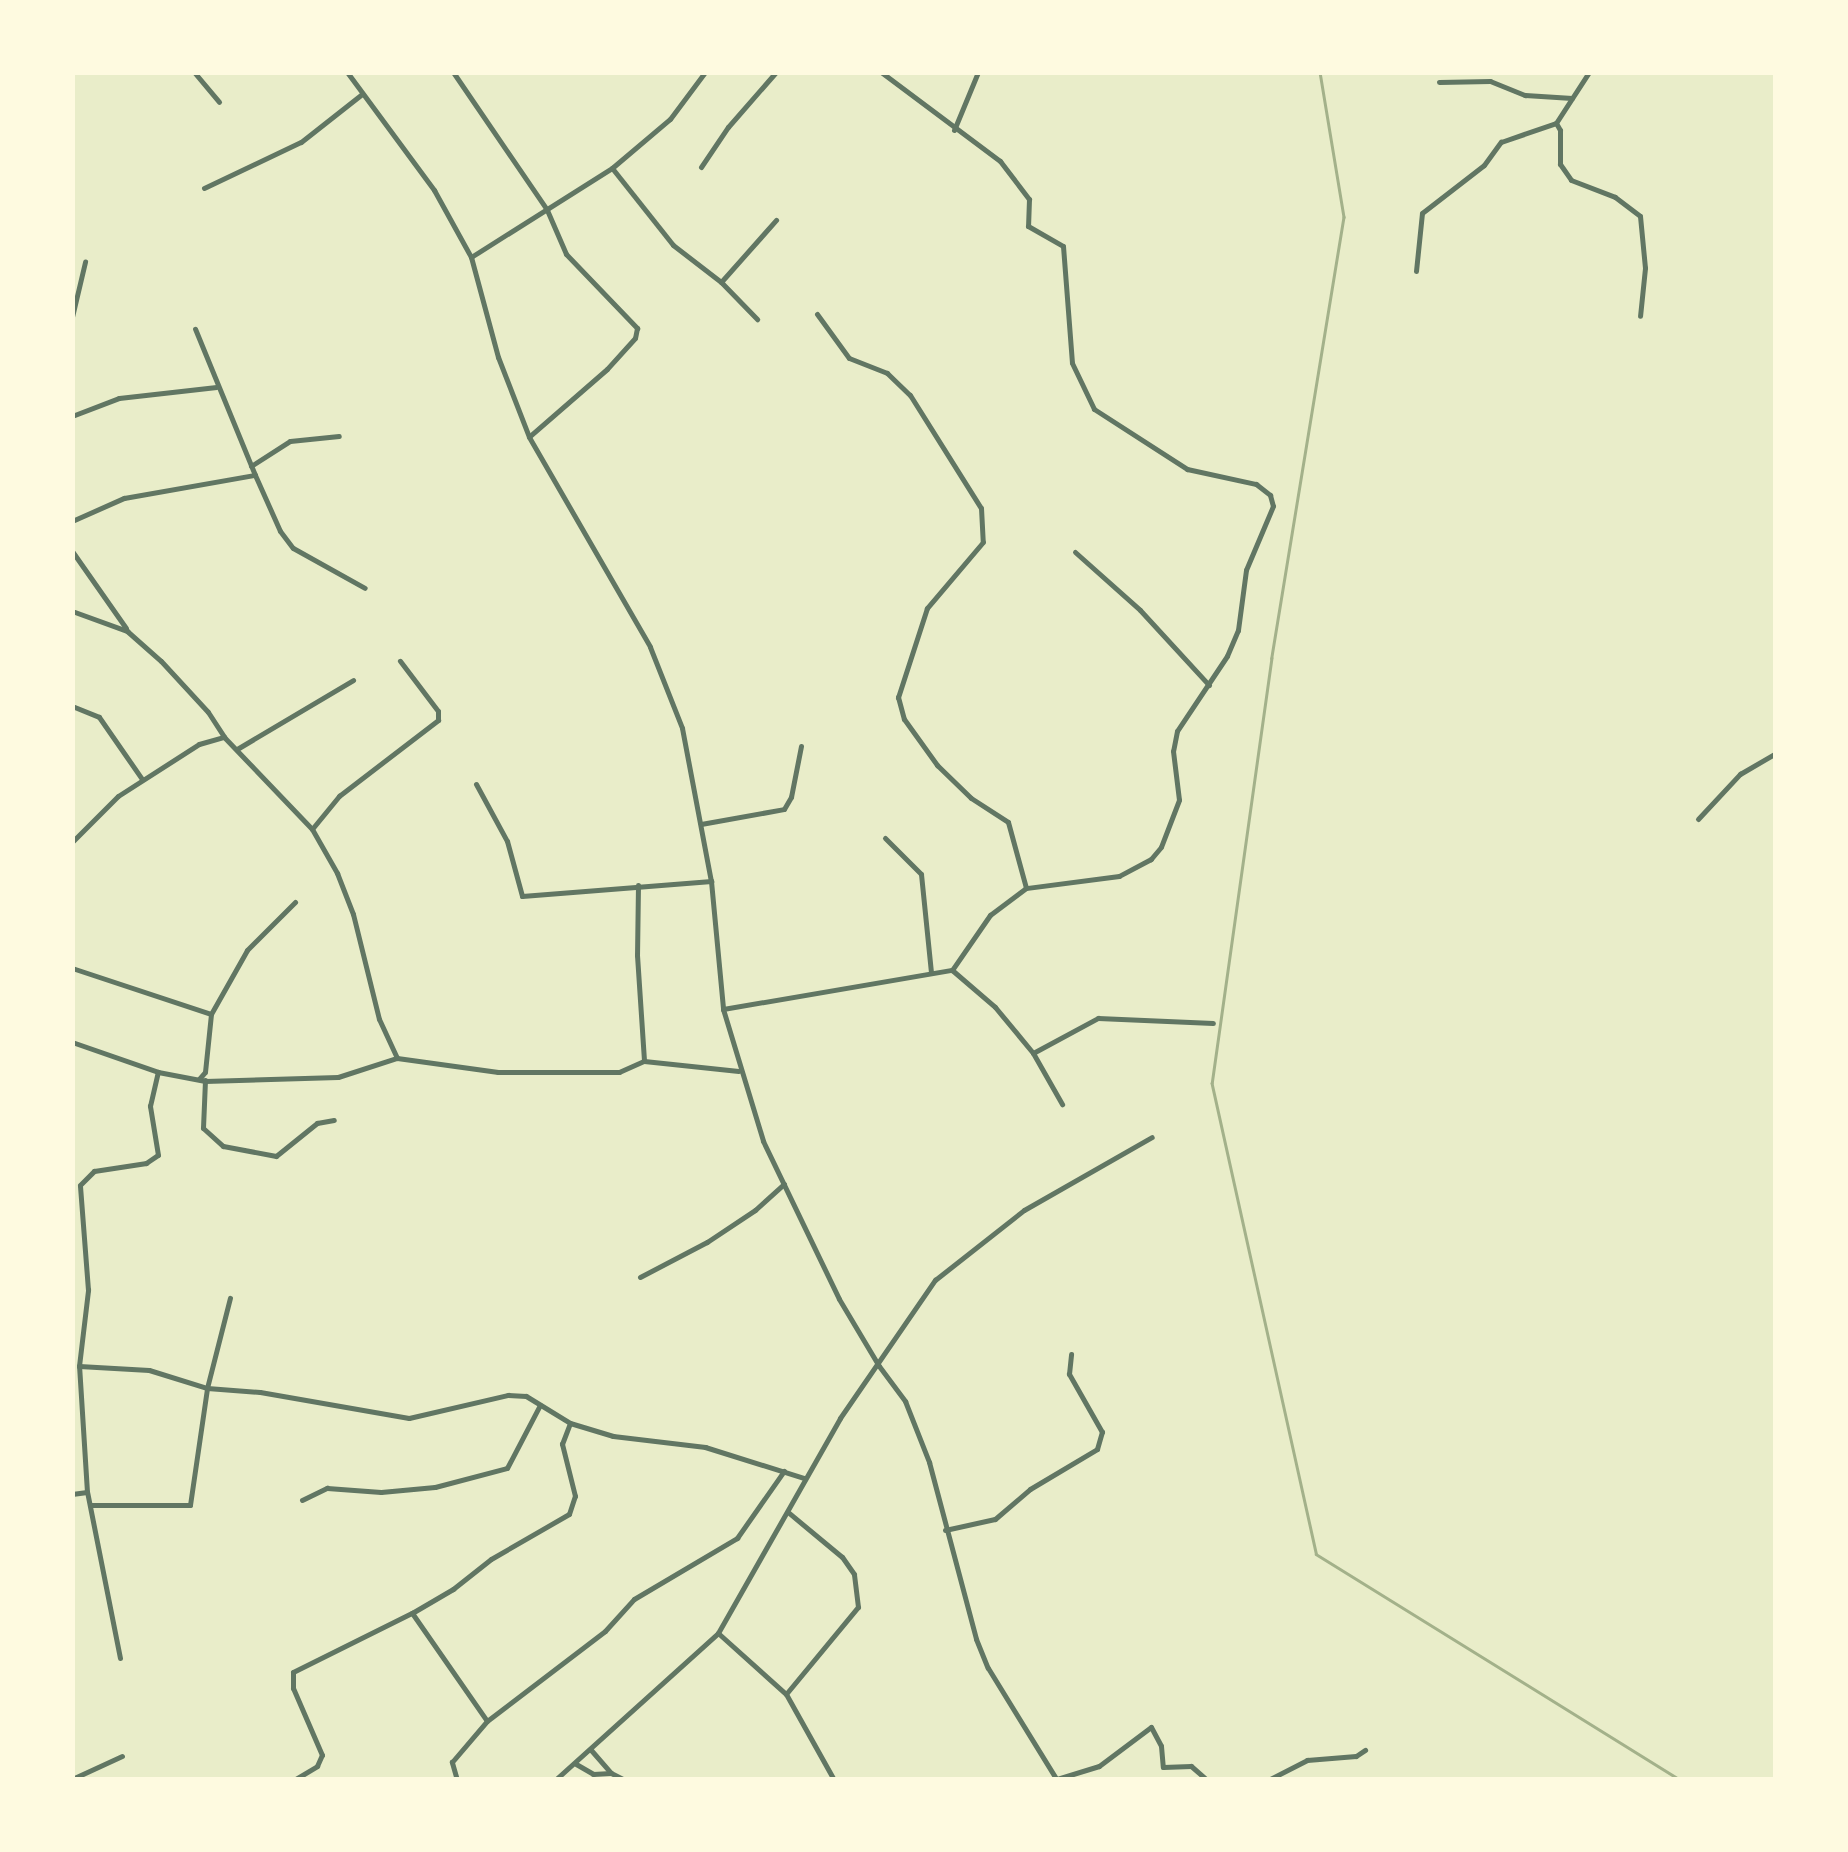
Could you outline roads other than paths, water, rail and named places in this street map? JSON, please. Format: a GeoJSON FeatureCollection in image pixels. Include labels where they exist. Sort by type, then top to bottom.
{"type":"FeatureCollection","features":[{"type":"Feature","properties":{"kind":"street"},"geometry":{"type":"LineString","coordinates":[[194,72],[219,102]]}},
{"type":"Feature","properties":{"kind":"street"},"geometry":{"type":"LineString","coordinates":[[346,72],[434,190],[471,257],[498,357],[529,438],[650,646],[682,728],[711,880],[723,1009],[738,1071],[762,1141],[839,1298],[878,1366],[905,1400],[920,1433],[962,1600],[988,1668],[1057,1779],[1099,1766],[1151,1727],[1161,1746],[1164,1767],[1192,1766],[1206,1780]]}},
{"type":"Feature","properties":{"kind":"street"},"geometry":{"type":"LineString","coordinates":[[453,72],[547,210],[566,254],[631,319],[637,333],[607,368],[529,438]]}},
{"type":"Feature","properties":{"kind":"street"},"geometry":{"type":"LineString","coordinates":[[471,257],[612,168],[670,119],[705,72]]}},
{"type":"Feature","properties":{"kind":"street"},"geometry":{"type":"LineString","coordinates":[[701,166],[728,127],[776,72]]}},
{"type":"Feature","properties":{"kind":"street"},"geometry":{"type":"LineString","coordinates":[[881,72],[1008,169],[1029,199],[1028,226],[1063,246],[1072,363],[1094,409],[1188,469],[1256,484],[1273,500],[1246,570],[1238,630],[1209,685],[1177,730],[1173,751],[1179,800],[1161,847],[1151,859],[1119,876],[1026,888],[990,915],[952,970]]}},
{"type":"Feature","properties":{"kind":"street"},"geometry":{"type":"LineString","coordinates":[[954,130],[978,72]]}},
{"type":"Feature","properties":{"kind":"street"},"geometry":{"type":"LineString","coordinates":[[1416,272],[1422,214],[1486,163],[1502,142],[1556,123],[1588,72]]}},
{"type":"Feature","properties":{"kind":"street"},"geometry":{"type":"LineString","coordinates":[[1439,82],[1490,81],[1525,94],[1572,98]]}},
{"type":"Feature","properties":{"kind":"street"},"geometry":{"type":"LineString","coordinates":[[204,188],[301,142],[362,94]]}},
{"type":"Feature","properties":{"kind":"street"},"geometry":{"type":"LineString","coordinates":[[1556,123],[1560,130],[1560,164],[1571,180],[1615,197],[1640,216],[1645,268],[1640,316]]}},
{"type":"Feature","properties":{"kind":"street"},"geometry":{"type":"LineString","coordinates":[[612,168],[673,245],[721,282],[758,319]]}},
{"type":"Feature","properties":{"kind":"street"},"geometry":{"type":"LineString","coordinates":[[721,282],[776,220]]}},
{"type":"Feature","properties":{"kind":"street"},"geometry":{"type":"LineString","coordinates":[[72,318],[85,262]]}},
{"type":"Feature","properties":{"kind":"street"},"geometry":{"type":"LineString","coordinates":[[817,314],[849,358],[886,372],[910,395],[981,508],[983,542],[928,608],[898,697],[904,718],[937,765],[971,798],[1008,822],[1026,888]]}},
{"type":"Feature","properties":{"kind":"street"},"geometry":{"type":"LineString","coordinates":[[195,329],[216,388],[286,540],[365,588]]}},
{"type":"Feature","properties":{"kind":"street"},"geometry":{"type":"LineString","coordinates":[[72,416],[119,398],[216,388]]}},
{"type":"Feature","properties":{"kind":"street"},"geometry":{"type":"LineString","coordinates":[[251,466],[290,441],[338,436]]}},
{"type":"Feature","properties":{"kind":"street"},"geometry":{"type":"LineString","coordinates":[[72,520],[124,498],[256,475]]}},
{"type":"Feature","properties":{"kind":"street"},"geometry":{"type":"LineString","coordinates":[[72,551],[127,630],[208,712],[224,737],[312,829],[338,872],[380,1019],[397,1058]]}},
{"type":"Feature","properties":{"kind":"street"},"geometry":{"type":"LineString","coordinates":[[1075,552],[1140,610],[1209,685]]}},
{"type":"Feature","properties":{"kind":"street"},"geometry":{"type":"LineString","coordinates":[[72,612],[127,630]]}},
{"type":"Feature","properties":{"kind":"street"},"geometry":{"type":"LineString","coordinates":[[312,829],[338,796],[438,720],[438,711],[400,661]]}},
{"type":"Feature","properties":{"kind":"street"},"geometry":{"type":"LineString","coordinates":[[236,750],[353,680]]}},
{"type":"Feature","properties":{"kind":"street"},"geometry":{"type":"LineString","coordinates":[[72,706],[99,717],[142,780]]}},
{"type":"Feature","properties":{"kind":"street"},"geometry":{"type":"LineString","coordinates":[[72,842],[118,796],[199,744],[224,737]]}},
{"type":"Feature","properties":{"kind":"street"},"geometry":{"type":"LineString","coordinates":[[701,824],[784,809],[791,796],[801,746]]}},
{"type":"Feature","properties":{"kind":"street"},"geometry":{"type":"LineString","coordinates":[[1698,820],[1740,774],[1776,753]]}},
{"type":"Feature","properties":{"kind":"street"},"geometry":{"type":"LineString","coordinates":[[476,784],[508,840],[522,896],[711,880]]}},
{"type":"Feature","properties":{"kind":"street"},"geometry":{"type":"LineString","coordinates":[[885,838],[920,874],[931,972]]}},
{"type":"Feature","properties":{"kind":"street"},"geometry":{"type":"LineString","coordinates":[[638,886],[644,1061]]}},
{"type":"Feature","properties":{"kind":"street"},"geometry":{"type":"LineString","coordinates":[[295,902],[247,950],[212,1014],[202,1080],[204,1128],[223,1146],[276,1156],[316,1123],[334,1120]]}},
{"type":"Feature","properties":{"kind":"street"},"geometry":{"type":"LineString","coordinates":[[72,968],[212,1014]]}},
{"type":"Feature","properties":{"kind":"street"},"geometry":{"type":"LineString","coordinates":[[723,1009],[952,970],[995,1007],[1033,1052],[1062,1104]]}},
{"type":"Feature","properties":{"kind":"street"},"geometry":{"type":"LineString","coordinates":[[1033,1052],[1098,1018],[1213,1023]]}},
{"type":"Feature","properties":{"kind":"street"},"geometry":{"type":"LineString","coordinates":[[72,1042],[158,1072],[202,1080],[338,1077],[397,1058],[498,1072],[619,1072],[644,1061],[738,1071]]}},
{"type":"Feature","properties":{"kind":"street"},"geometry":{"type":"LineString","coordinates":[[120,1658],[88,1492],[76,1352],[88,1270],[76,1186],[94,1170],[146,1163],[158,1155],[150,1106],[158,1072]]}},
{"type":"Feature","properties":{"kind":"street"},"geometry":{"type":"LineString","coordinates":[[555,1780],[718,1634],[804,1478],[949,1267],[1024,1210],[1152,1137]]}},
{"type":"Feature","properties":{"kind":"street"},"geometry":{"type":"LineString","coordinates":[[640,1276],[707,1242],[755,1210],[784,1184]]}},
{"type":"Feature","properties":{"kind":"street"},"geometry":{"type":"LineString","coordinates":[[91,1504],[190,1505],[208,1388],[230,1298]]}},
{"type":"Feature","properties":{"kind":"street"},"geometry":{"type":"LineString","coordinates":[[944,1530],[994,1519],[1030,1489],[1098,1450],[1102,1432],[1069,1374],[1071,1354]]}},
{"type":"Feature","properties":{"kind":"street"},"geometry":{"type":"LineString","coordinates":[[78,1366],[149,1370],[208,1388],[260,1392],[409,1418],[508,1395],[526,1396],[570,1423],[613,1436],[705,1448],[804,1478]]}},
{"type":"Feature","properties":{"kind":"street"},"geometry":{"type":"LineString","coordinates":[[302,1500],[327,1488],[381,1492],[435,1487],[506,1468],[540,1405]]}},
{"type":"Feature","properties":{"kind":"street"},"geometry":{"type":"LineString","coordinates":[[294,1780],[317,1766],[322,1755],[292,1688],[292,1672],[412,1613],[454,1589],[491,1559],[569,1514],[576,1501],[562,1444],[570,1423]]}},
{"type":"Feature","properties":{"kind":"street"},"geometry":{"type":"LineString","coordinates":[[457,1780],[452,1762],[486,1721],[605,1631],[634,1599],[725,1548],[767,1500],[784,1471]]}},
{"type":"Feature","properties":{"kind":"street"},"geometry":{"type":"LineString","coordinates":[[72,1494],[88,1492]]}},
{"type":"Feature","properties":{"kind":"street"},"geometry":{"type":"LineString","coordinates":[[786,1694],[858,1607],[854,1574],[842,1556],[788,1512]]}},
{"type":"Feature","properties":{"kind":"street"},"geometry":{"type":"LineString","coordinates":[[412,1613],[486,1721]]}},
{"type":"Feature","properties":{"kind":"street"},"geometry":{"type":"LineString","coordinates":[[718,1634],[786,1694],[834,1780]]}},
{"type":"Feature","properties":{"kind":"street"},"geometry":{"type":"LineString","coordinates":[[591,1750],[610,1773],[626,1780]]}},
{"type":"Feature","properties":{"kind":"street"},"geometry":{"type":"LineString","coordinates":[[1268,1780],[1307,1760],[1356,1756],[1365,1750]]}},
{"type":"Feature","properties":{"kind":"street"},"geometry":{"type":"LineString","coordinates":[[72,1779],[122,1756]]}},
{"type":"Feature","properties":{"kind":"street"},"geometry":{"type":"LineString","coordinates":[[576,1764],[593,1774],[610,1773]]}},
{"type":"Feature","properties":{"kind":"waterway"},"geometry":{"type":"LineString","coordinates":[[1320,72],[1344,217],[1272,658],[1212,1083],[1316,1554],[1680,1780]]}}]}
